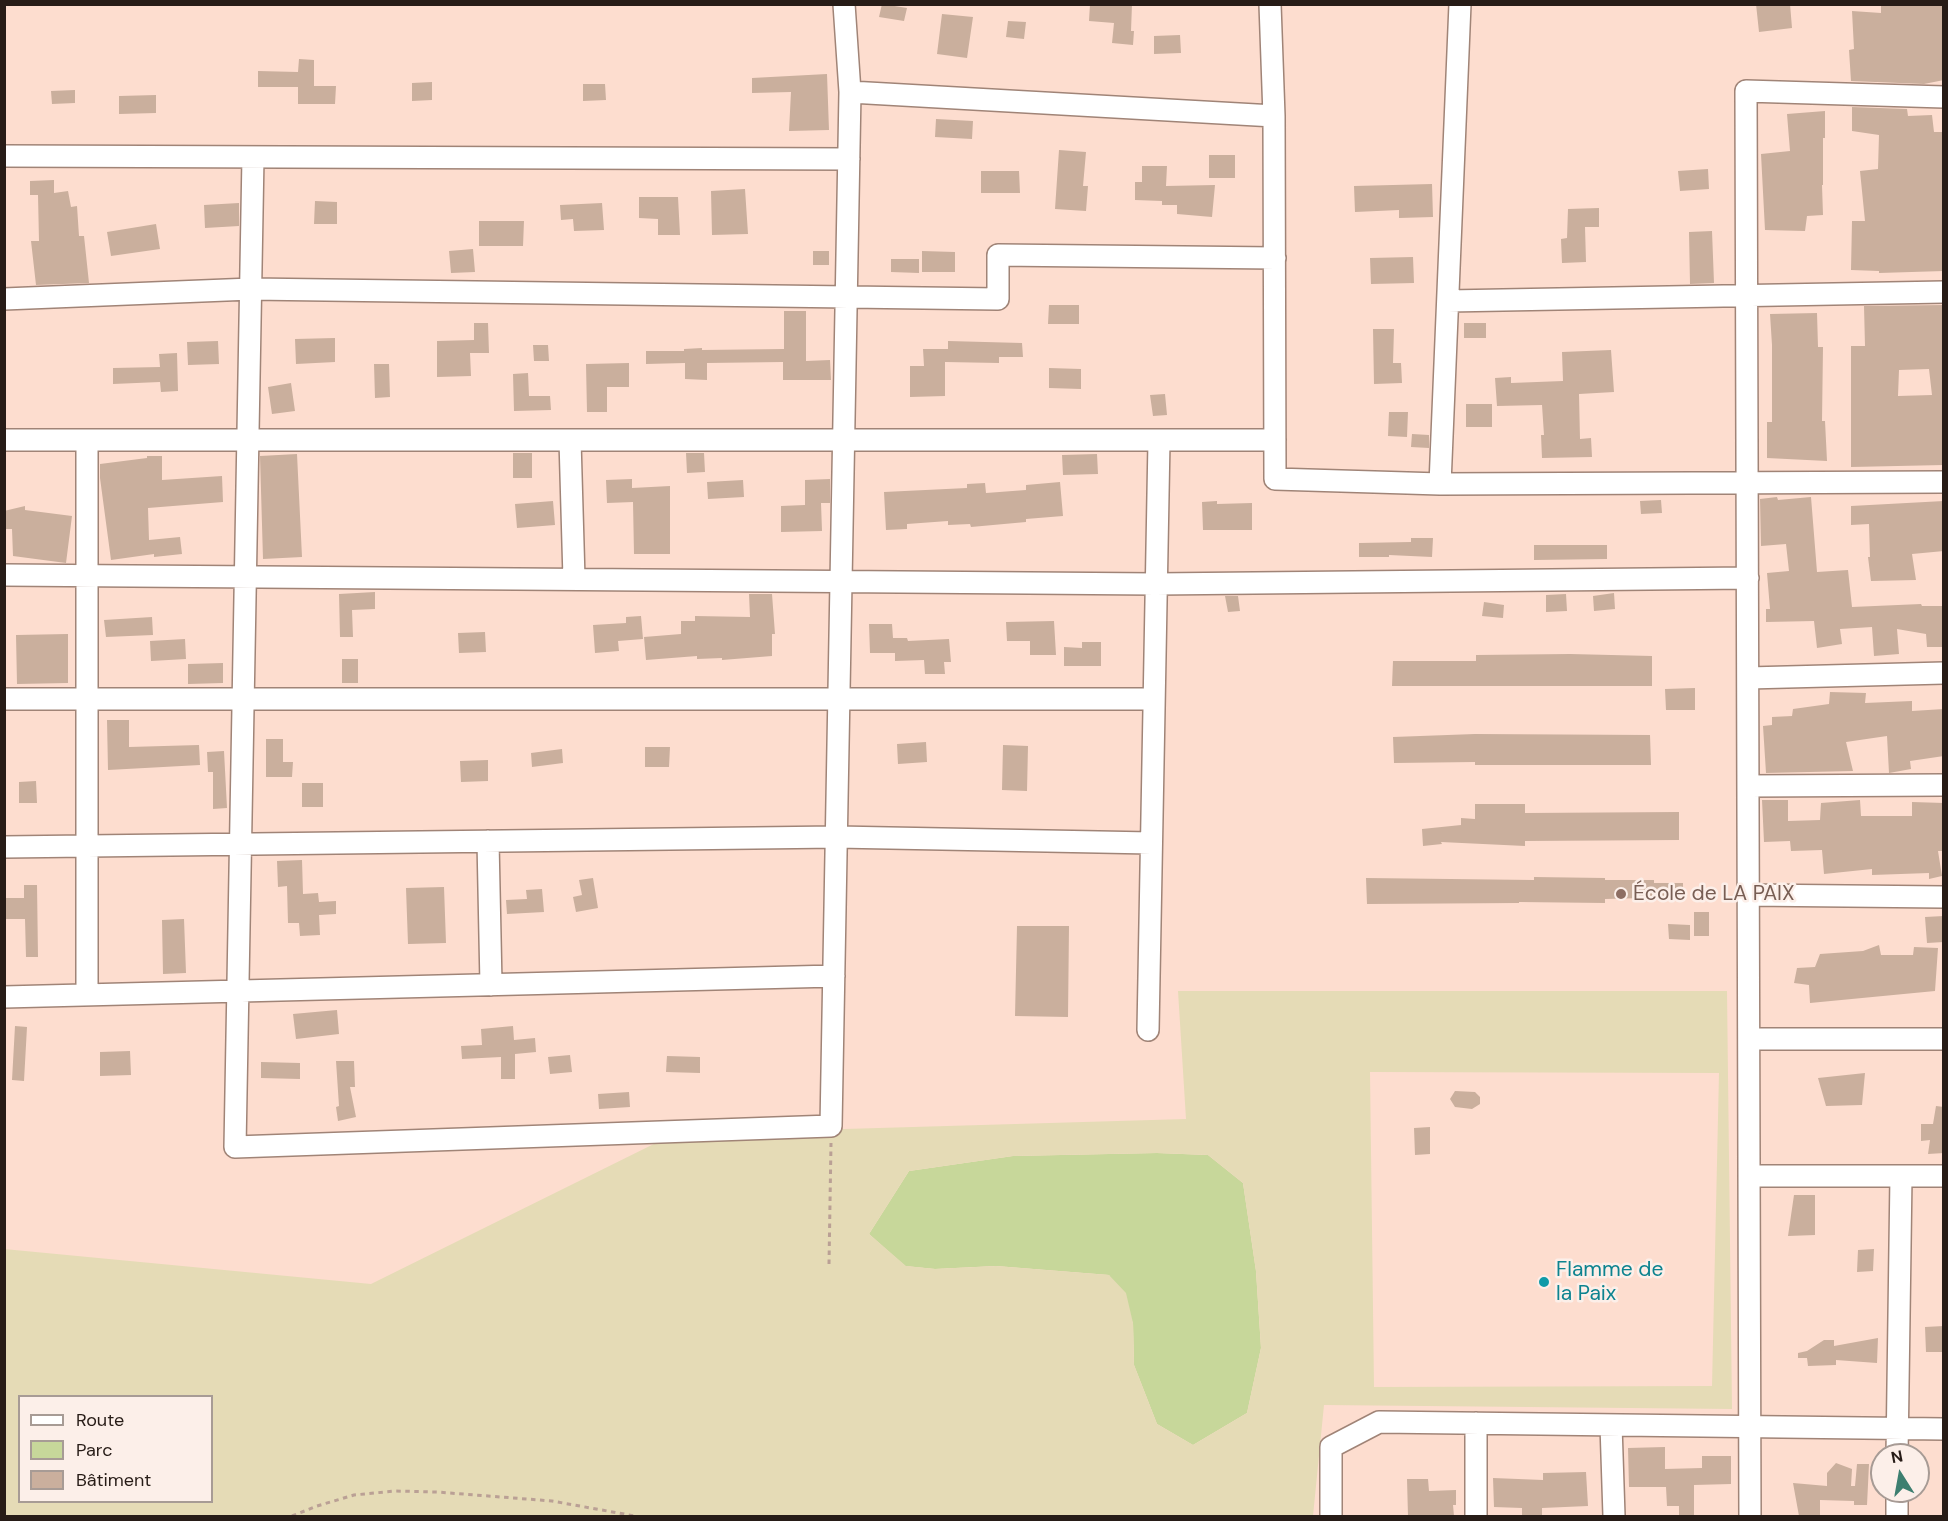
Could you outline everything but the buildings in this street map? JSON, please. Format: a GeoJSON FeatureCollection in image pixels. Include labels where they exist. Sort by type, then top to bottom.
{"type":"FeatureCollection","features":[{"type":"Feature","properties":{"kind":"street"},"geometry":{"type":"LineString","coordinates":[[254,157],[234,1147],[831,1126],[850,92],[844,4]]}},
{"type":"Feature","properties":{"kind":"street"},"geometry":{"type":"LineString","coordinates":[[1270,4],[1274,116],[1275,479],[1440,484],[1944,482]]}},
{"type":"Feature","properties":{"kind":"street"},"geometry":{"type":"LineString","coordinates":[[1440,484],[1460,4]]}},
{"type":"Feature","properties":{"kind":"street"},"geometry":{"type":"LineString","coordinates":[[850,92],[1274,116]]}},
{"type":"Feature","properties":{"kind":"street"},"geometry":{"type":"LineString","coordinates":[[1750,1516],[1746,92],[1944,97]]}},
{"type":"Feature","properties":{"kind":"street"},"geometry":{"type":"LineString","coordinates":[[4,156],[849,159]]}},
{"type":"Feature","properties":{"kind":"street"},"geometry":{"type":"LineString","coordinates":[[4,299],[251,289],[998,299],[999,255],[1275,258]]}},
{"type":"Feature","properties":{"kind":"street"},"geometry":{"type":"LineString","coordinates":[[1448,301],[1944,292]]}},
{"type":"Feature","properties":{"kind":"street"},"geometry":{"type":"LineString","coordinates":[[4,440],[1275,440]]}},
{"type":"Feature","properties":{"kind":"street"},"geometry":{"type":"LineString","coordinates":[[87,440],[87,995]]}},
{"type":"Feature","properties":{"kind":"street"},"geometry":{"type":"LineString","coordinates":[[570,440],[574,579]]}},
{"type":"Feature","properties":{"kind":"street"},"geometry":{"type":"LineString","coordinates":[[1148,1030],[1159,441]]}},
{"type":"Feature","properties":{"kind":"street"},"geometry":{"type":"LineString","coordinates":[[4,575],[1156,584],[1748,578]]}},
{"type":"Feature","properties":{"kind":"street"},"geometry":{"type":"LineString","coordinates":[[1748,678],[1944,673]]}},
{"type":"Feature","properties":{"kind":"street"},"geometry":{"type":"LineString","coordinates":[[4,699],[1154,699]]}},
{"type":"Feature","properties":{"kind":"street"},"geometry":{"type":"LineString","coordinates":[[1748,786],[1944,785]]}},
{"type":"Feature","properties":{"kind":"street"},"geometry":{"type":"LineString","coordinates":[[4,847],[837,837],[1151,843]]}},
{"type":"Feature","properties":{"kind":"street"},"geometry":{"type":"LineString","coordinates":[[488,841],[491,985]]}},
{"type":"Feature","properties":{"kind":"street"},"geometry":{"type":"LineString","coordinates":[[1749,896],[1944,897]]}},
{"type":"Feature","properties":{"kind":"street"},"geometry":{"type":"LineString","coordinates":[[4,997],[834,976]]}},
{"type":"Feature","properties":{"kind":"street"},"geometry":{"type":"LineString","coordinates":[[1749,1039],[1944,1039]]}},
{"type":"Feature","properties":{"kind":"street"},"geometry":{"type":"LineString","coordinates":[[1749,1176],[1944,1176]]}},
{"type":"Feature","properties":{"kind":"street"},"geometry":{"type":"LineString","coordinates":[[1897,1443],[1901,1176]]}},
{"type":"Feature","properties":{"kind":"street"},"geometry":{"type":"LineString","coordinates":[[1331,1516],[1331,1447],[1379,1422],[1944,1430]]}},
{"type":"Feature","properties":{"kind":"street"},"geometry":{"type":"LineString","coordinates":[[1476,1423],[1476,1516]]}},
{"type":"Feature","properties":{"kind":"street"},"geometry":{"type":"LineString","coordinates":[[1611,1425],[1614,1516]]}},
{"type":"Feature","properties":{"kind":"path"},"geometry":{"type":"LineString","coordinates":[[829,1264],[831,1126]]}},
{"type":"Feature","properties":{"kind":"path"},"geometry":{"type":"LineString","coordinates":[[291,1516],[354,1496],[395,1491],[552,1501],[634,1516]]}},
{"type":"Feature","properties":{"kind":"green space"},"geometry":{"type":"Polygon","coordinates":[[[1157,1153],[1208,1155],[1243,1183],[1256,1271],[1261,1348],[1247,1413],[1193,1445],[1157,1424],[1134,1365],[1133,1323],[1109,1275],[996,1266],[935,1269],[905,1266],[869,1234],[909,1171],[1013,1156],[1157,1153]]]}},
{"type":"Feature","properties":{"kind":"sand"},"geometry":{"type":"Polygon","coordinates":[[[1178,991],[1727,991],[1732,1409],[1324,1405],[1313,1516],[5,1516],[4,1249],[371,1284],[674,1134],[1186,1119],[1178,991]],[[1370,1072],[1374,1387],[1712,1386],[1719,1073],[1370,1072]],[[1157,1153],[1013,1156],[909,1171],[869,1234],[906,1266],[935,1269],[996,1266],[1109,1275],[1126,1293],[1133,1323],[1134,1365],[1157,1424],[1193,1445],[1247,1413],[1261,1348],[1256,1271],[1243,1183],[1208,1155],[1157,1153]]]}},
{"type":"Feature","properties":{"kind":"place","name":"École de LA PAIX"},"geometry":{"type":"Point","coordinates":[1621,894]}},
{"type":"Feature","properties":{"kind":"place","name":"Flamme de la Paix"},"geometry":{"type":"Point","coordinates":[1544,1282]}}]}
